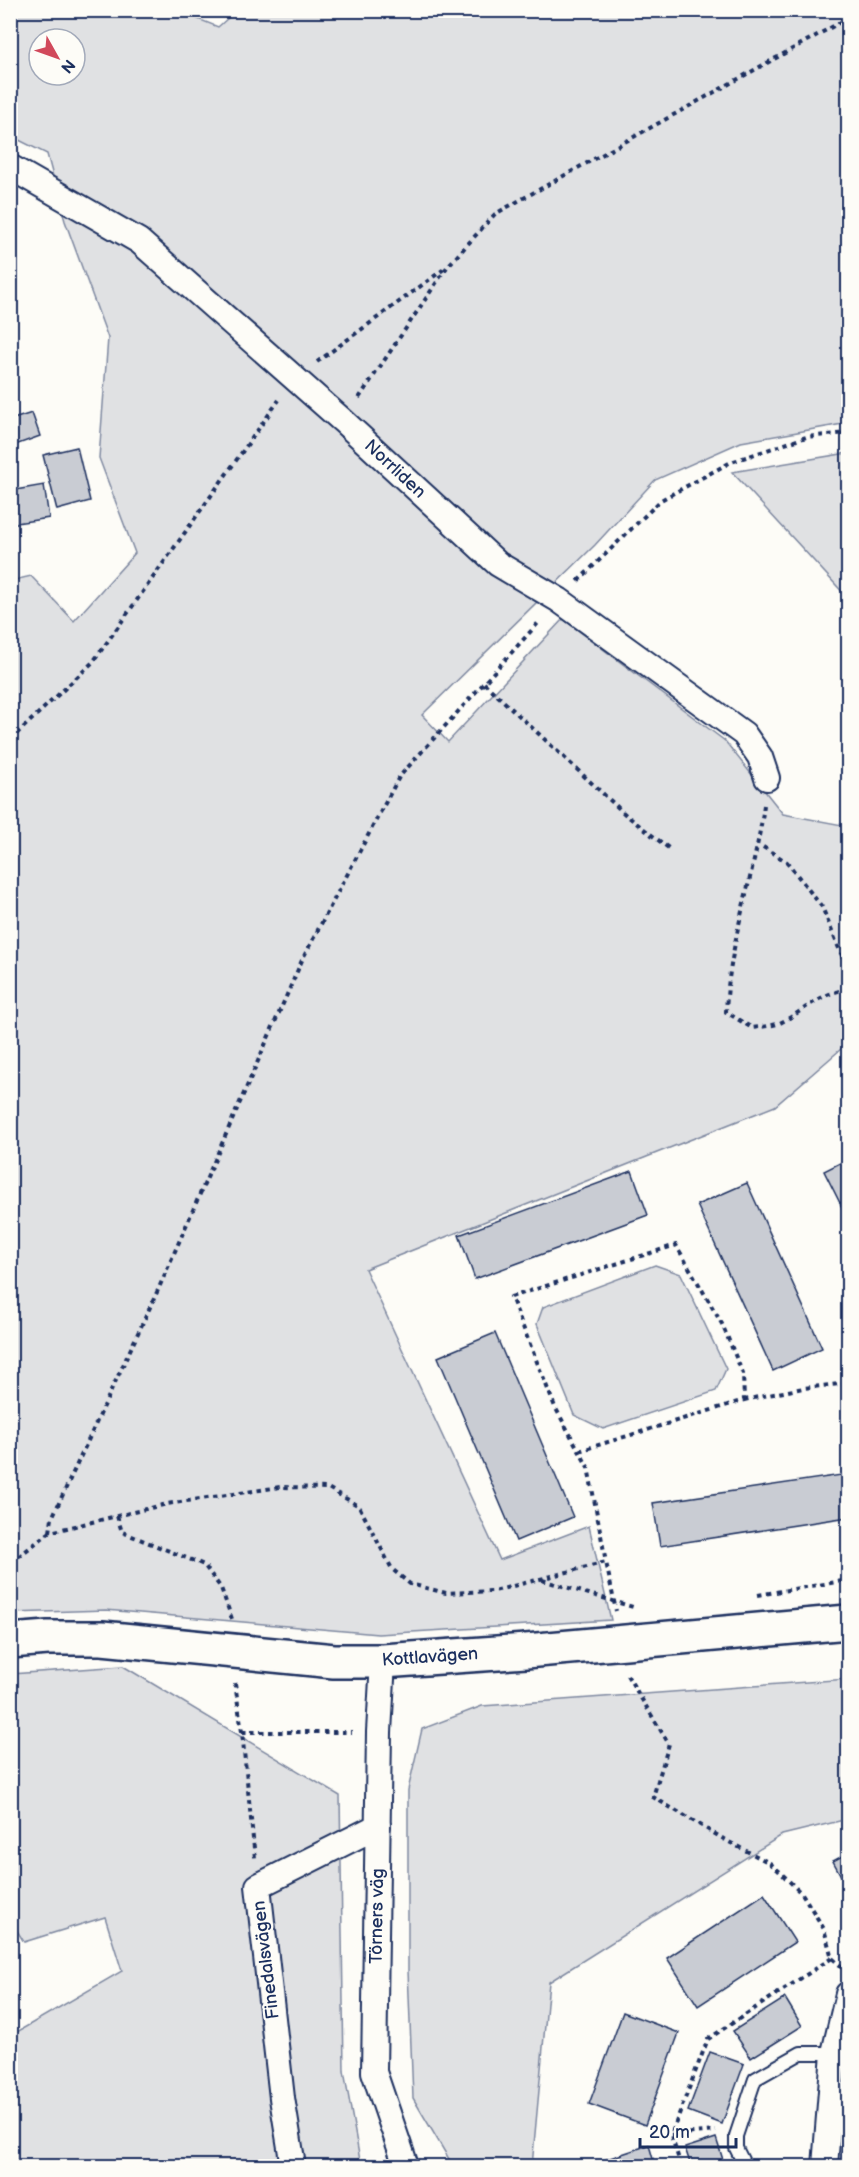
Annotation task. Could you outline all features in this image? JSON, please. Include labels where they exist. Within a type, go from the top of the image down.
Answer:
[{"type":"street","name":"Norrliden","points":[[10,167],[139,241],[343,421],[498,564],[559,600],[744,734],[760,757],[767,778]]},
{"type":"street","name":"Kottlavägen","points":[[10,1641],[102,1638],[322,1660],[383,1661],[526,1651],[849,1622]]},
{"type":"street","name":"Törners väg","points":[[383,1661],[379,1732],[374,2072],[406,2166]]},
{"type":"street","name":"Finedalsvägen","points":[[293,2166],[282,2098],[258,1886],[378,1826]]},
{"type":"street","points":[[825,2166],[834,2053],[849,1994]]},
{"type":"lane","points":[[745,2166],[736,2148],[736,2136],[755,2079],[801,2053],[834,2053]]},
{"type":"path","points":[[343,421],[447,267],[495,214],[849,18]]},
{"type":"path","points":[[10,740],[93,662],[294,379],[447,267]]},
{"type":"path","points":[[50,1533],[52,1518],[158,1290],[303,958],[399,777],[559,600],[661,500],[731,462],[806,437],[849,433]]},
{"type":"path","points":[[484,683],[626,815],[671,850]]},
{"type":"path","points":[[767,778],[753,869],[738,924],[727,984],[726,1012],[752,1028],[779,1023],[834,991],[849,989]]},
{"type":"path","points":[[763,848],[787,862],[822,907],[847,968],[849,980]]},
{"type":"path","points":[[744,1400],[743,1374],[722,1324],[676,1245],[511,1297],[555,1407],[588,1467],[613,1599],[625,1641],[627,1674],[669,1744],[653,1797],[727,1841],[770,1863],[803,1895],[824,1929],[832,1958],[849,1973]]},
{"type":"path","points":[[579,1450],[744,1400],[849,1383]]},
{"type":"path","points":[[10,1560],[18,1557],[50,1533],[167,1504],[280,1487],[328,1488],[359,1506],[392,1569],[410,1584],[446,1593],[494,1591],[606,1562]]},
{"type":"path","points":[[542,1580],[613,1599]]},
{"type":"path","points":[[242,1732],[379,1732]]},
{"type":"path","points":[[681,2166],[672,2135],[708,2039],[832,1958]]},
{"type":"path","points":[[672,2135],[717,2131],[736,2136]]},
{"type":"shaded area","points":[[237,10],[848,11],[848,423],[741,442],[655,480],[595,545],[422,715],[448,742],[563,619],[725,741],[783,814],[848,826],[848,1043],[775,1106],[365,1269],[500,1560],[589,1526],[611,1620],[378,1634],[106,1610],[11,1613],[10,581],[31,576],[74,621],[135,553],[99,458],[108,338],[65,221],[47,154],[11,136],[11,11],[178,11],[218,27]]},
{"type":"shaded area","points":[[848,453],[848,598],[732,472]]},
{"type":"shaded area","points":[[655,1265],[681,1274],[726,1369],[716,1391],[603,1429],[574,1415],[537,1324],[543,1307]]},
{"type":"shaded area","points":[[123,1666],[340,1796],[344,2071],[361,2166],[11,2166],[10,2036],[122,1971],[105,1917],[24,1942],[11,1921],[11,1674]]},
{"type":"shaded area","points":[[848,1679],[848,1819],[782,1835],[549,1982],[532,2166],[453,2166],[413,2098],[408,1970],[408,1790],[422,1729],[482,1706]]},
{"type":"building","points":[[32,413],[40,436],[10,447],[10,420]]},
{"type":"building","points":[[77,447],[90,501],[57,510],[43,455]]},
{"type":"building","points":[[44,485],[49,518],[10,524],[10,491]]},
{"type":"building","points":[[848,1159],[848,1199],[840,1203],[824,1171]]},
{"type":"building","points":[[632,1171],[648,1215],[475,1279],[459,1235]]},
{"type":"building","points":[[747,1183],[822,1348],[773,1371],[697,1205]]},
{"type":"building","points":[[848,1199],[848,1221],[840,1203]]},
{"type":"building","points":[[495,1333],[573,1517],[516,1541],[438,1357]]},
{"type":"building","points":[[848,1474],[848,1517],[660,1546],[653,1503]]},
{"type":"building","points":[[848,1853],[848,1889],[833,1861]]},
{"type":"building","points":[[764,1894],[795,1942],[698,2006],[667,1958]]},
{"type":"building","points":[[785,1998],[802,2026],[751,2058],[733,2031]]},
{"type":"building","points":[[623,2012],[679,2033],[645,2125],[589,2104]]},
{"type":"building","points":[[710,2052],[744,2064],[722,2124],[688,2111]]},
{"type":"building","points":[[716,2138],[725,2166],[691,2166],[685,2148]]},
{"type":"building","points":[[649,2145],[655,2166],[586,2166]]}]
